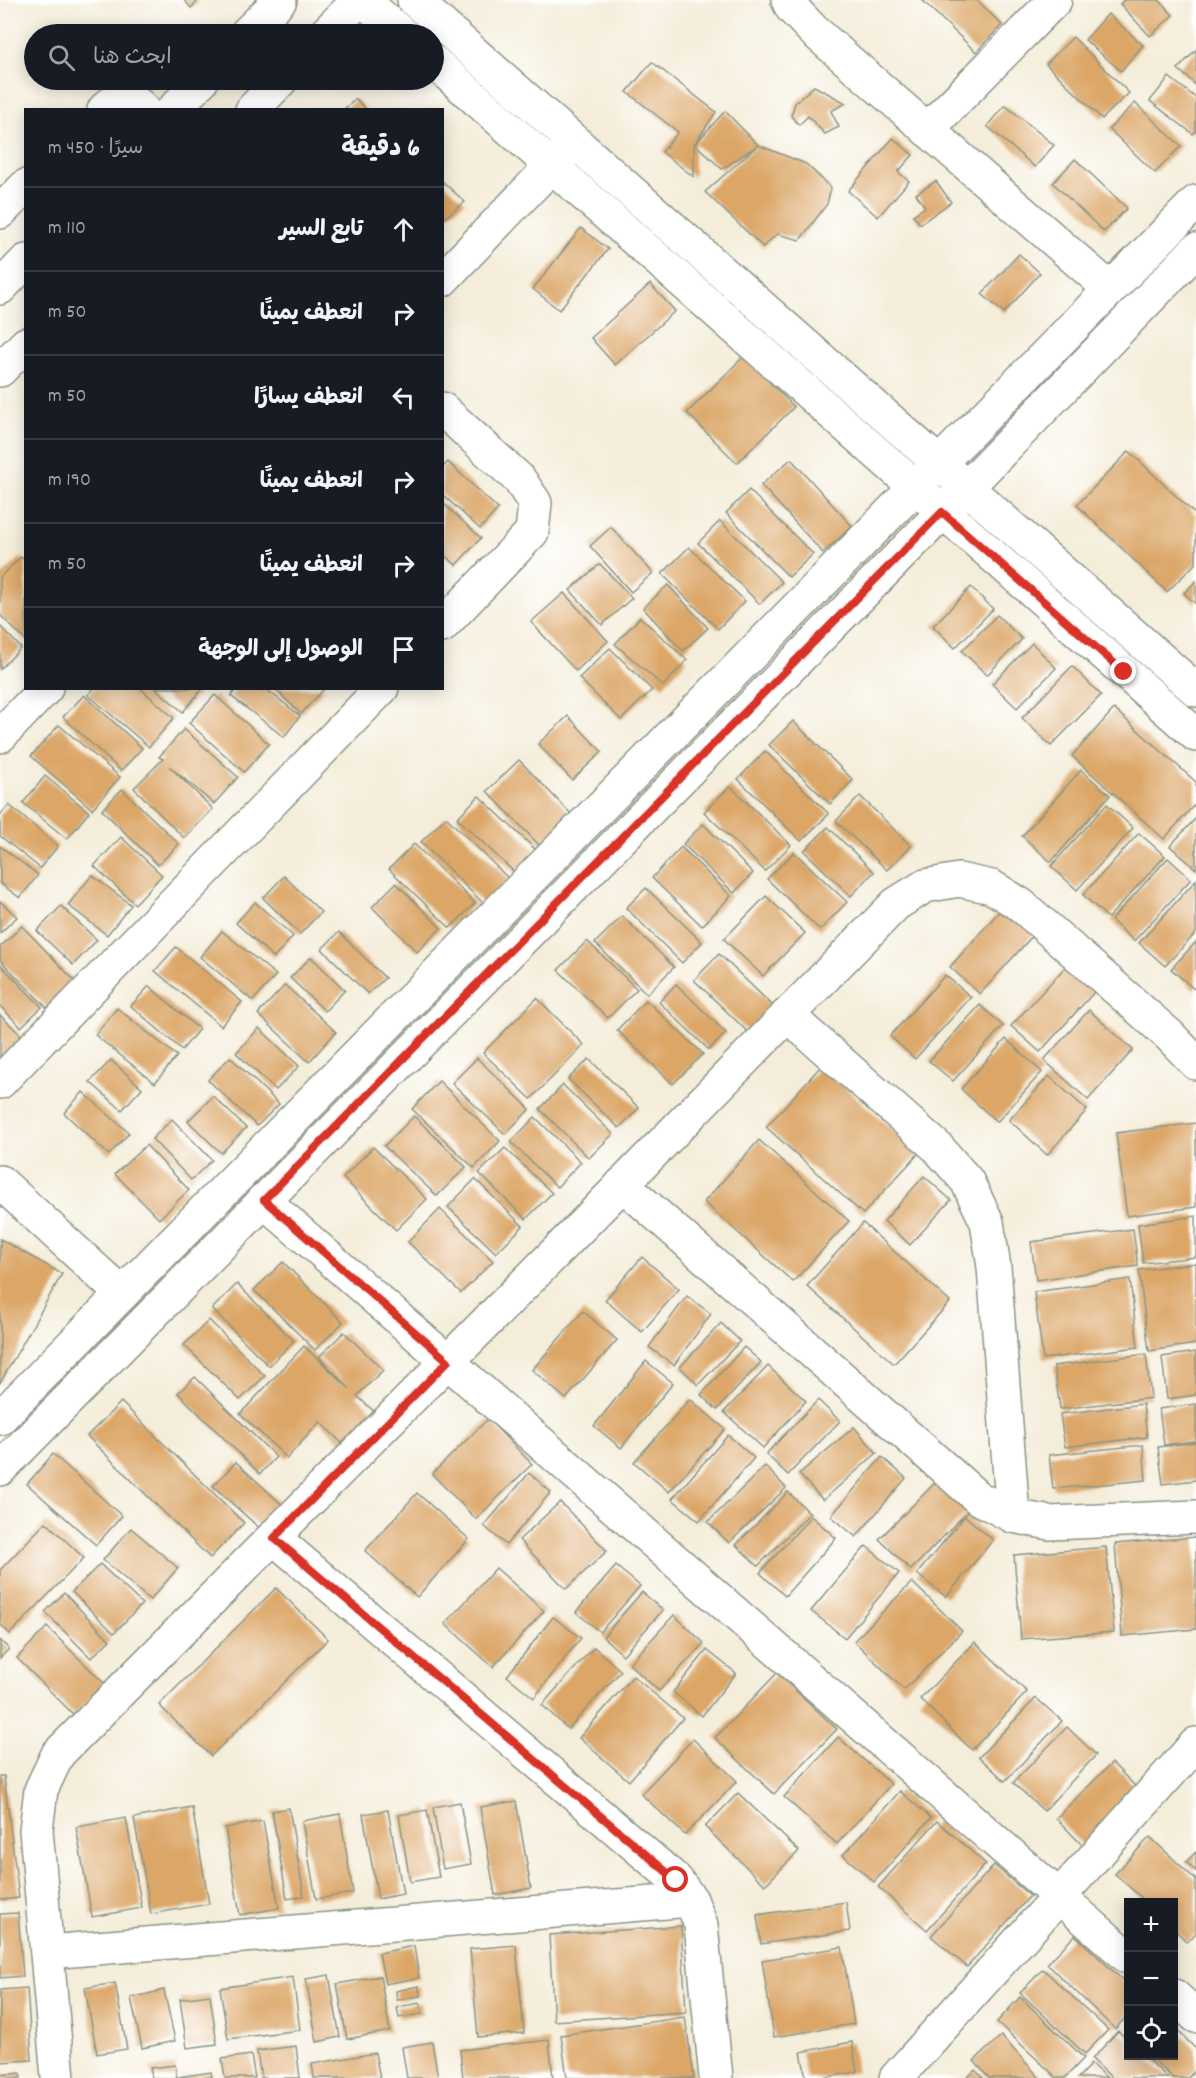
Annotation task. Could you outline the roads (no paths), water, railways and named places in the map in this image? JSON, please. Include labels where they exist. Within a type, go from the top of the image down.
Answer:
[{"type":"street","points":[[256,24],[280,0]]},
{"type":"street","points":[[336,24],[361,0],[390,24]]},
{"type":"street","points":[[414,0],[442,24]]},
{"type":"street","points":[[788,0],[792,9],[813,30],[1110,289]]},
{"type":"street","points":[[927,130],[1055,0]]},
{"type":"street","points":[[444,26],[1196,690]]},
{"type":"street","points":[[480,57],[445,72],[1196,735]]},
{"type":"street","points":[[175,108],[192,90]]},
{"type":"street","points":[[254,108],[271,90]]},
{"type":"street","points":[[106,108],[121,98],[132,99],[142,108]]},
{"type":"street","points":[[444,278],[576,142]]},
{"type":"street","points":[[0,212],[24,188]]},
{"type":"street","points":[[0,1418],[1196,202]]},
{"type":"street","points":[[0,1469],[942,512],[1196,250]]},
{"type":"street","points":[[0,288],[24,263]]},
{"type":"street","points":[[0,370],[24,346]]},
{"type":"street","points":[[444,411],[519,479],[535,503],[532,532],[444,624]]},
{"type":"street","points":[[0,736],[44,690]]},
{"type":"street","points":[[0,1082],[380,690]]},
{"type":"street","points":[[58,2078],[36,1830],[41,1790],[58,1754],[274,1538],[896,904],[925,886],[959,880],[992,886],[1021,905],[1169,1035],[1196,1063]]},
{"type":"street","points":[[788,1015],[937,1147],[967,1181],[987,1222],[993,1267],[1013,1516]]},
{"type":"street","points":[[0,1182],[122,1294]]},
{"type":"street","points":[[622,1184],[978,1498],[1013,1516],[1050,1523],[1196,1517]]},
{"type":"street","points":[[264,1200],[1124,1953]]},
{"type":"street","points":[[274,1538],[676,1880],[691,1900],[701,1925],[716,2078]]},
{"type":"street","points":[[896,2078],[1196,1744]]},
{"type":"street","points":[[47,1952],[691,1900]]},
{"type":"street","points":[[1178,2000],[1196,2016]]}]
